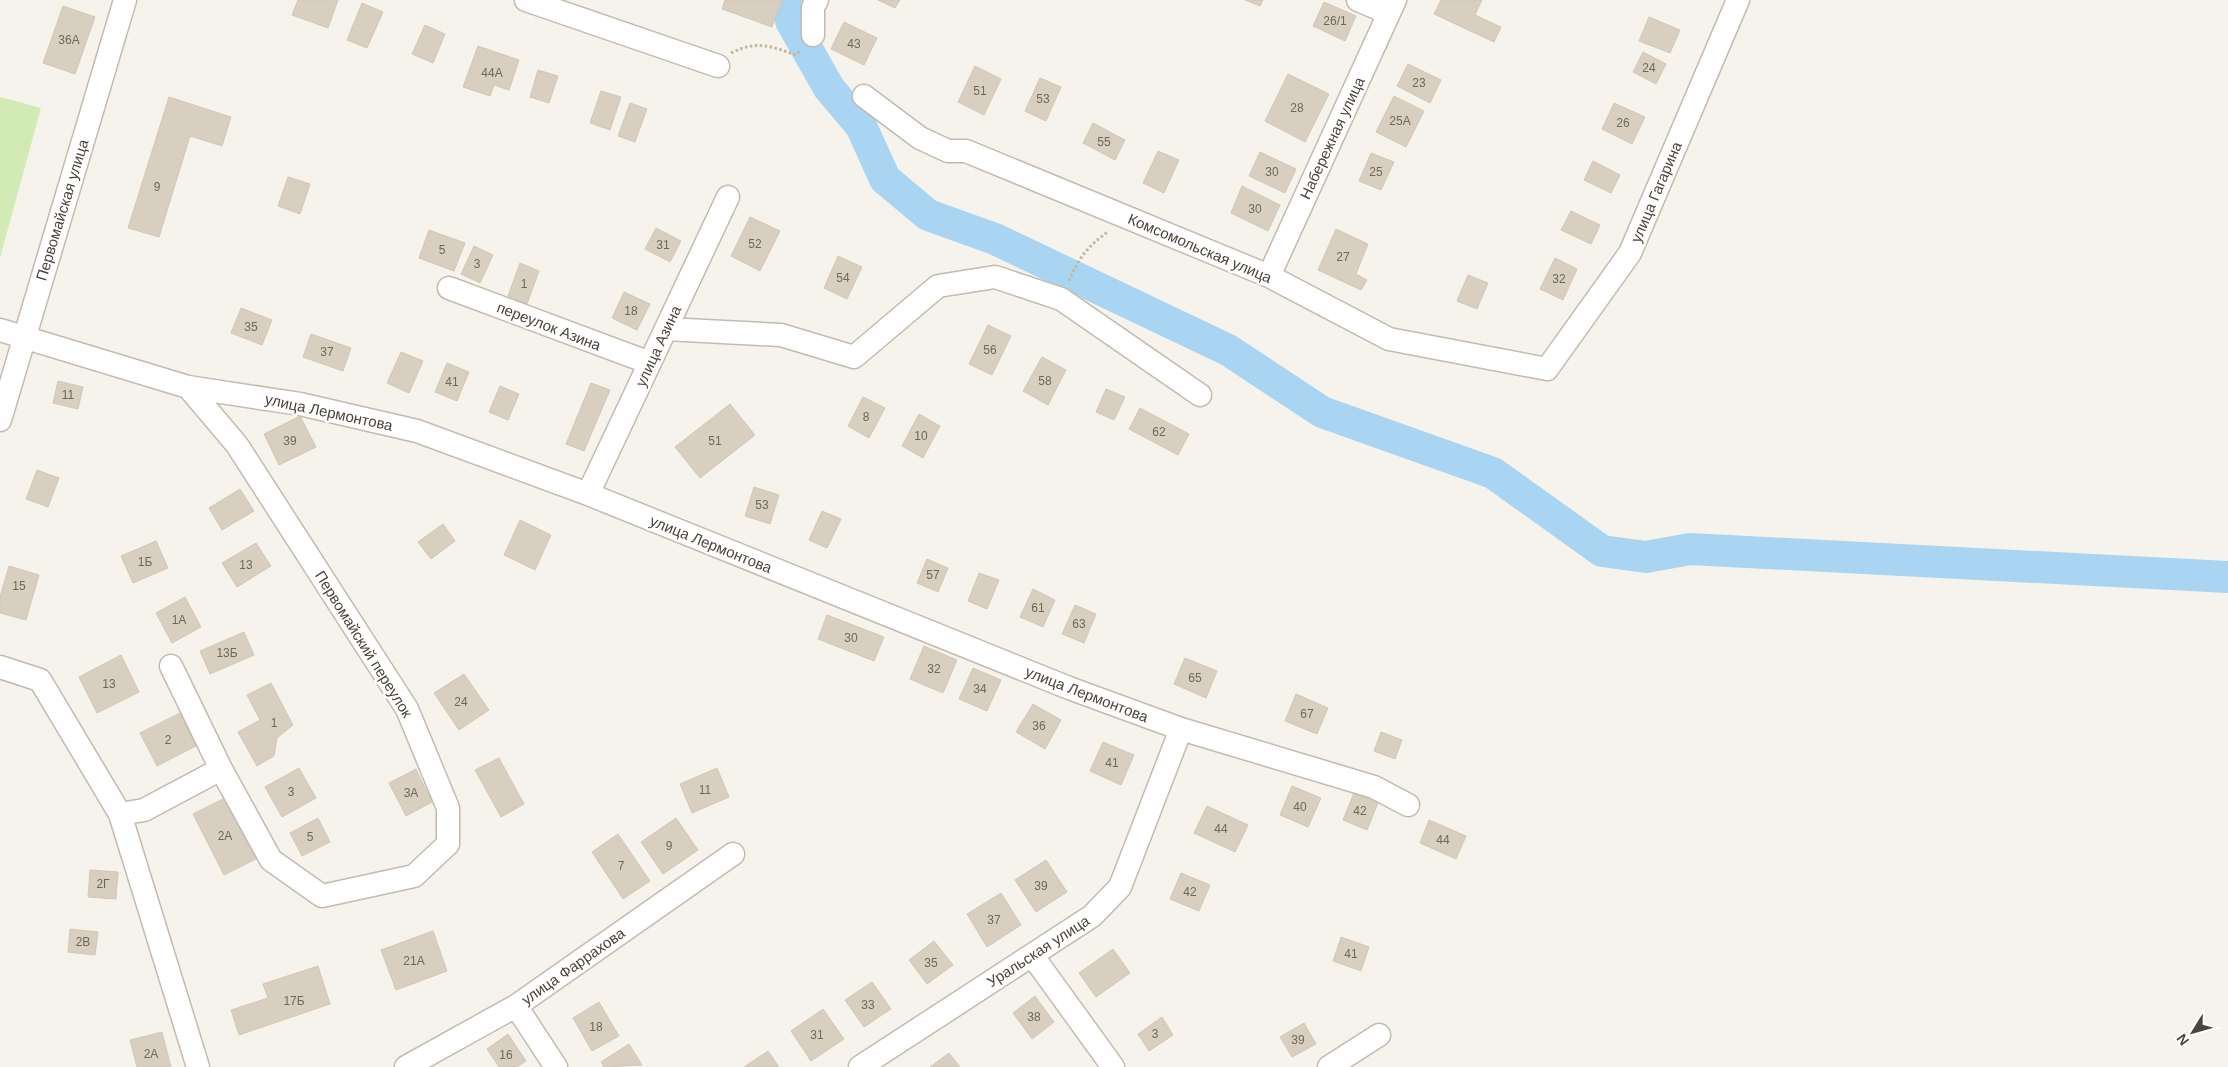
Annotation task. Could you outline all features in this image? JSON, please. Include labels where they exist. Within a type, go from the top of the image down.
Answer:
[{"type":"street","name":"Первомайская улица","points":[[0,420],[125,0]]},
{"type":"street","points":[[526,0],[718,66]]},
{"type":"street","points":[[813,35],[813,6],[817,0]]},
{"type":"street","points":[[1358,0],[1392,7]]},
{"type":"street","name":"улица Гагарина","points":[[1547,368],[1630,252],[1738,0]]},
{"type":"street","name":"Набережная улица","points":[[1269,276],[1392,7]]},
{"type":"street","name":"Комсомольская улица","points":[[864,96],[920,138],[948,151],[966,151],[1269,276],[1389,338],[1547,368]]},
{"type":"street","name":"улица Азина","points":[[588,494],[728,197]]},
{"type":"street","points":[[666,328],[781,335],[854,357],[938,286],[995,277],[1061,298],[1200,394]]},
{"type":"street","name":"переулок Азина","points":[[449,288],[650,363]]},
{"type":"street","name":"улица Лермонтова","points":[[0,330],[188,387],[300,404],[417,431],[588,494],[1069,688],[1181,730],[1374,787],[1408,805]]},
{"type":"street","name":"Первомайский переулок","points":[[171,666],[221,769],[271,860],[322,896],[414,876],[448,844],[448,808],[407,709],[236,445],[188,387]]},
{"type":"street","points":[[0,667],[40,680],[120,814],[198,1067]]},
{"type":"street","name":"Уральская улица","points":[[860,1067],[1092,916],[1120,887],[1181,730]]},
{"type":"street","points":[[120,814],[144,810],[221,769]]},
{"type":"street","name":"улица Фаррахова","points":[[406,1067],[516,1006],[733,854]]},
{"type":"street","points":[[1032,955],[1113,1067]]},
{"type":"street","points":[[516,1006],[556,1067]]},
{"type":"street","points":[[1330,1067],[1379,1035]]},
{"type":"path","points":[[718,66],[730,54],[747,45],[769,45],[796,55]]},
{"type":"path","points":[[1068,283],[1078,259],[1087,247],[1128,218]]},
{"type":"green space","points":[[0,97],[41,108],[0,258]]},
{"type":"building","points":[[298,0],[338,0],[328,28],[292,15]]},
{"type":"building","points":[[725,0],[782,0],[772,27],[722,9]]},
{"type":"building","points":[[878,0],[900,0],[895,8]]},
{"type":"building","points":[[1245,0],[1263,0],[1260,6]]},
{"type":"building","points":[[1441,0],[1482,0],[1475,15],[1501,27],[1494,42],[1434,14]]},
{"type":"building","points":[[1324,2],[1356,16],[1345,41],[1313,26]]},
{"type":"building","points":[[362,3],[383,12],[367,48],[347,40]]},
{"type":"building","points":[[63,6],[95,17],[75,74],[43,63]]},
{"type":"building","points":[[1649,17],[1680,30],[1670,53],[1639,41]]},
{"type":"building","points":[[844,22],[877,38],[864,65],[831,49]]},
{"type":"building","points":[[425,25],[445,34],[433,63],[412,54]]},
{"type":"building","points":[[478,46],[519,60],[509,90],[494,85],[490,96],[463,87]]},
{"type":"building","points":[[1643,52],[1666,64],[1656,84],[1633,72]]},
{"type":"building","points":[[1408,64],[1441,80],[1430,103],[1397,86]]},
{"type":"building","points":[[975,66],[1001,79],[984,115],[958,102]]},
{"type":"building","points":[[538,70],[558,76],[549,103],[530,97]]},
{"type":"building","points":[[1288,74],[1329,94],[1305,142],[1265,121]]},
{"type":"building","points":[[1040,78],[1061,87],[1046,121],[1025,111]]},
{"type":"building","points":[[601,91],[621,97],[610,130],[590,123]]},
{"type":"building","points":[[1394,96],[1424,111],[1406,147],[1376,132]]},
{"type":"building","points":[[169,97],[231,117],[222,146],[190,136],[159,237],[128,228]]},
{"type":"building","points":[[630,103],[647,109],[635,142],[618,136]]},
{"type":"building","points":[[1614,103],[1645,117],[1632,144],[1602,129]]},
{"type":"building","points":[[1093,123],[1125,140],[1115,160],[1083,143]]},
{"type":"building","points":[[1158,151],[1179,160],[1164,193],[1143,183]]},
{"type":"building","points":[[1260,152],[1296,169],[1285,193],[1249,176]]},
{"type":"building","points":[[1371,153],[1394,162],[1381,190],[1359,181]]},
{"type":"building","points":[[1593,161],[1620,175],[1611,193],[1584,180]]},
{"type":"building","points":[[288,177],[310,184],[300,214],[278,206]]},
{"type":"building","points":[[1242,186],[1280,205],[1268,231],[1231,213]]},
{"type":"building","points":[[1571,211],[1600,225],[1591,244],[1561,230]]},
{"type":"building","points":[[750,217],[780,231],[760,271],[731,256]]},
{"type":"building","points":[[656,228],[681,241],[670,262],[645,249]]},
{"type":"building","points":[[1336,229],[1368,244],[1356,274],[1367,280],[1361,290],[1318,270]]},
{"type":"building","points":[[429,230],[465,243],[454,271],[419,258]]},
{"type":"building","points":[[474,246],[493,255],[480,283],[461,274]]},
{"type":"building","points":[[838,256],[862,267],[847,299],[824,288]]},
{"type":"building","points":[[1555,258],[1577,269],[1563,300],[1540,289]]},
{"type":"building","points":[[520,263],[539,271],[527,304],[508,296]]},
{"type":"building","points":[[1468,275],[1488,283],[1477,309],[1457,301]]},
{"type":"building","points":[[624,292],[650,304],[637,330],[612,318]]},
{"type":"building","points":[[241,308],[272,320],[262,345],[231,333]]},
{"type":"building","points":[[988,325],[1011,336],[992,375],[969,364]]},
{"type":"building","points":[[311,334],[351,348],[343,371],[303,357]]},
{"type":"building","points":[[401,352],[423,361],[409,393],[387,383]]},
{"type":"building","points":[[1042,357],[1066,370],[1048,405],[1023,391]]},
{"type":"building","points":[[447,363],[469,372],[457,401],[435,392]]},
{"type":"building","points":[[58,381],[83,387],[78,409],[53,403]]},
{"type":"building","points":[[591,383],[610,390],[584,451],[566,444]]},
{"type":"building","points":[[500,386],[519,394],[508,420],[489,412]]},
{"type":"building","points":[[1106,389],[1125,397],[1114,420],[1096,412]]},
{"type":"building","points":[[863,397],[885,408],[869,438],[848,426]]},
{"type":"building","points":[[730,404],[755,435],[700,478],[675,447]]},
{"type":"building","points":[[1140,408],[1189,434],[1178,455],[1129,429]]},
{"type":"building","points":[[919,414],[940,426],[923,458],[902,446]]},
{"type":"building","points":[[300,416],[316,447],[279,465],[264,434]]},
{"type":"building","points":[[37,470],[59,478],[48,507],[26,499]]},
{"type":"building","points":[[754,487],[779,495],[770,524],[745,516]]},
{"type":"building","points":[[240,489],[254,511],[222,530],[209,508]]},
{"type":"building","points":[[822,511],[841,519],[827,548],[809,540]]},
{"type":"building","points":[[520,520],[551,535],[535,570],[504,555]]},
{"type":"building","points":[[443,524],[455,541],[431,559],[418,542]]},
{"type":"building","points":[[156,541],[168,568],[133,583],[121,556]]},
{"type":"building","points":[[256,543],[271,566],[237,587],[222,563]]},
{"type":"building","points":[[927,559],[948,568],[938,592],[917,583]]},
{"type":"building","points":[[9,566],[39,575],[26,620],[0,613],[0,597]]},
{"type":"building","points":[[979,573],[999,580],[987,609],[968,601]]},
{"type":"building","points":[[1033,589],[1055,600],[1043,627],[1020,617]]},
{"type":"building","points":[[185,597],[201,627],[172,643],[156,613]]},
{"type":"building","points":[[1075,605],[1096,614],[1084,643],[1062,634]]},
{"type":"building","points":[[827,615],[884,637],[874,661],[818,639]]},
{"type":"building","points":[[244,632],[254,655],[210,674],[200,651]]},
{"type":"building","points":[[924,646],[957,660],[943,693],[910,679]]},
{"type":"building","points":[[121,655],[139,692],[97,713],[79,677]]},
{"type":"building","points":[[1185,658],[1217,671],[1206,698],[1174,684]]},
{"type":"building","points":[[973,668],[1001,680],[987,711],[959,699]]},
{"type":"building","points":[[464,674],[489,710],[459,730],[434,693]]},
{"type":"building","points":[[271,683],[293,725],[277,738],[274,756],[257,766],[238,732],[260,720],[247,695]]},
{"type":"building","points":[[1296,694],[1328,708],[1317,734],[1285,721]]},
{"type":"building","points":[[1033,704],[1061,720],[1045,749],[1016,732]]},
{"type":"building","points":[[180,713],[196,746],[157,766],[140,733]]},
{"type":"building","points":[[1381,732],[1402,740],[1395,759],[1374,751]]},
{"type":"building","points":[[1103,742],[1134,755],[1121,785],[1090,771]]},
{"type":"building","points":[[499,758],[524,804],[501,817],[475,770]]},
{"type":"building","points":[[299,768],[316,798],[282,817],[265,787]]},
{"type":"building","points":[[717,768],[729,797],[692,813],[680,784]]},
{"type":"building","points":[[416,769],[432,802],[406,816],[389,783]]},
{"type":"building","points":[[1292,786],[1321,798],[1308,827],[1280,815]]},
{"type":"building","points":[[1354,793],[1378,803],[1367,830],[1343,820]]},
{"type":"building","points":[[227,797],[258,858],[224,875],[193,814]]},
{"type":"building","points":[[1207,806],[1248,825],[1235,852],[1194,833]]},
{"type":"building","points":[[318,818],[330,842],[302,856],[290,833]]},
{"type":"building","points":[[676,818],[698,850],[663,874],[641,842]]},
{"type":"building","points":[[1429,820],[1466,836],[1456,859],[1420,843]]},
{"type":"building","points":[[618,834],[650,881],[623,899],[592,852]]},
{"type":"building","points":[[1046,860],[1067,892],[1036,912],[1015,880]]},
{"type":"building","points":[[90,870],[118,872],[116,899],[88,897]]},
{"type":"building","points":[[1181,873],[1210,885],[1199,911],[1170,899]]},
{"type":"building","points":[[1001,893],[1021,925],[987,947],[967,914]]},
{"type":"building","points":[[70,929],[98,932],[95,955],[68,952]]},
{"type":"building","points":[[433,931],[447,971],[396,990],[381,950]]},
{"type":"building","points":[[1341,937],[1369,947],[1361,971],[1333,961]]},
{"type":"building","points":[[934,941],[953,965],[927,984],[909,960]]},
{"type":"building","points":[[1113,949],[1130,973],[1096,997],[1079,973]]},
{"type":"building","points":[[318,966],[330,1004],[239,1035],[231,1010],[268,998],[263,984]]},
{"type":"building","points":[[872,982],[891,1009],[864,1027],[845,1000]]},
{"type":"building","points":[[1035,996],[1054,1022],[1032,1039],[1013,1013]]},
{"type":"building","points":[[599,1002],[619,1036],[592,1051],[573,1018]]},
{"type":"building","points":[[823,1009],[844,1039],[811,1061],[791,1031]]},
{"type":"building","points":[[1162,1017],[1173,1035],[1149,1051],[1138,1034]]},
{"type":"building","points":[[1304,1023],[1316,1044],[1292,1057],[1280,1037]]},
{"type":"building","points":[[162,1032],[171,1067],[137,1067],[130,1040]]},
{"type":"building","points":[[508,1034],[526,1061],[517,1067],[499,1067],[487,1049]]},
{"type":"building","points":[[629,1044],[642,1065],[604,1067],[601,1062]]},
{"type":"building","points":[[768,1051],[779,1067],[744,1067]]},
{"type":"building","points":[[949,1053],[960,1067],[930,1067]]},
{"type":"waterway","points":[[788,0],[791,21],[829,88],[861,126],[885,179],[928,215],[995,239],[1228,350],[1322,412],[1493,473],[1602,551],[1646,557],[1690,549],[2228,577]]}]
